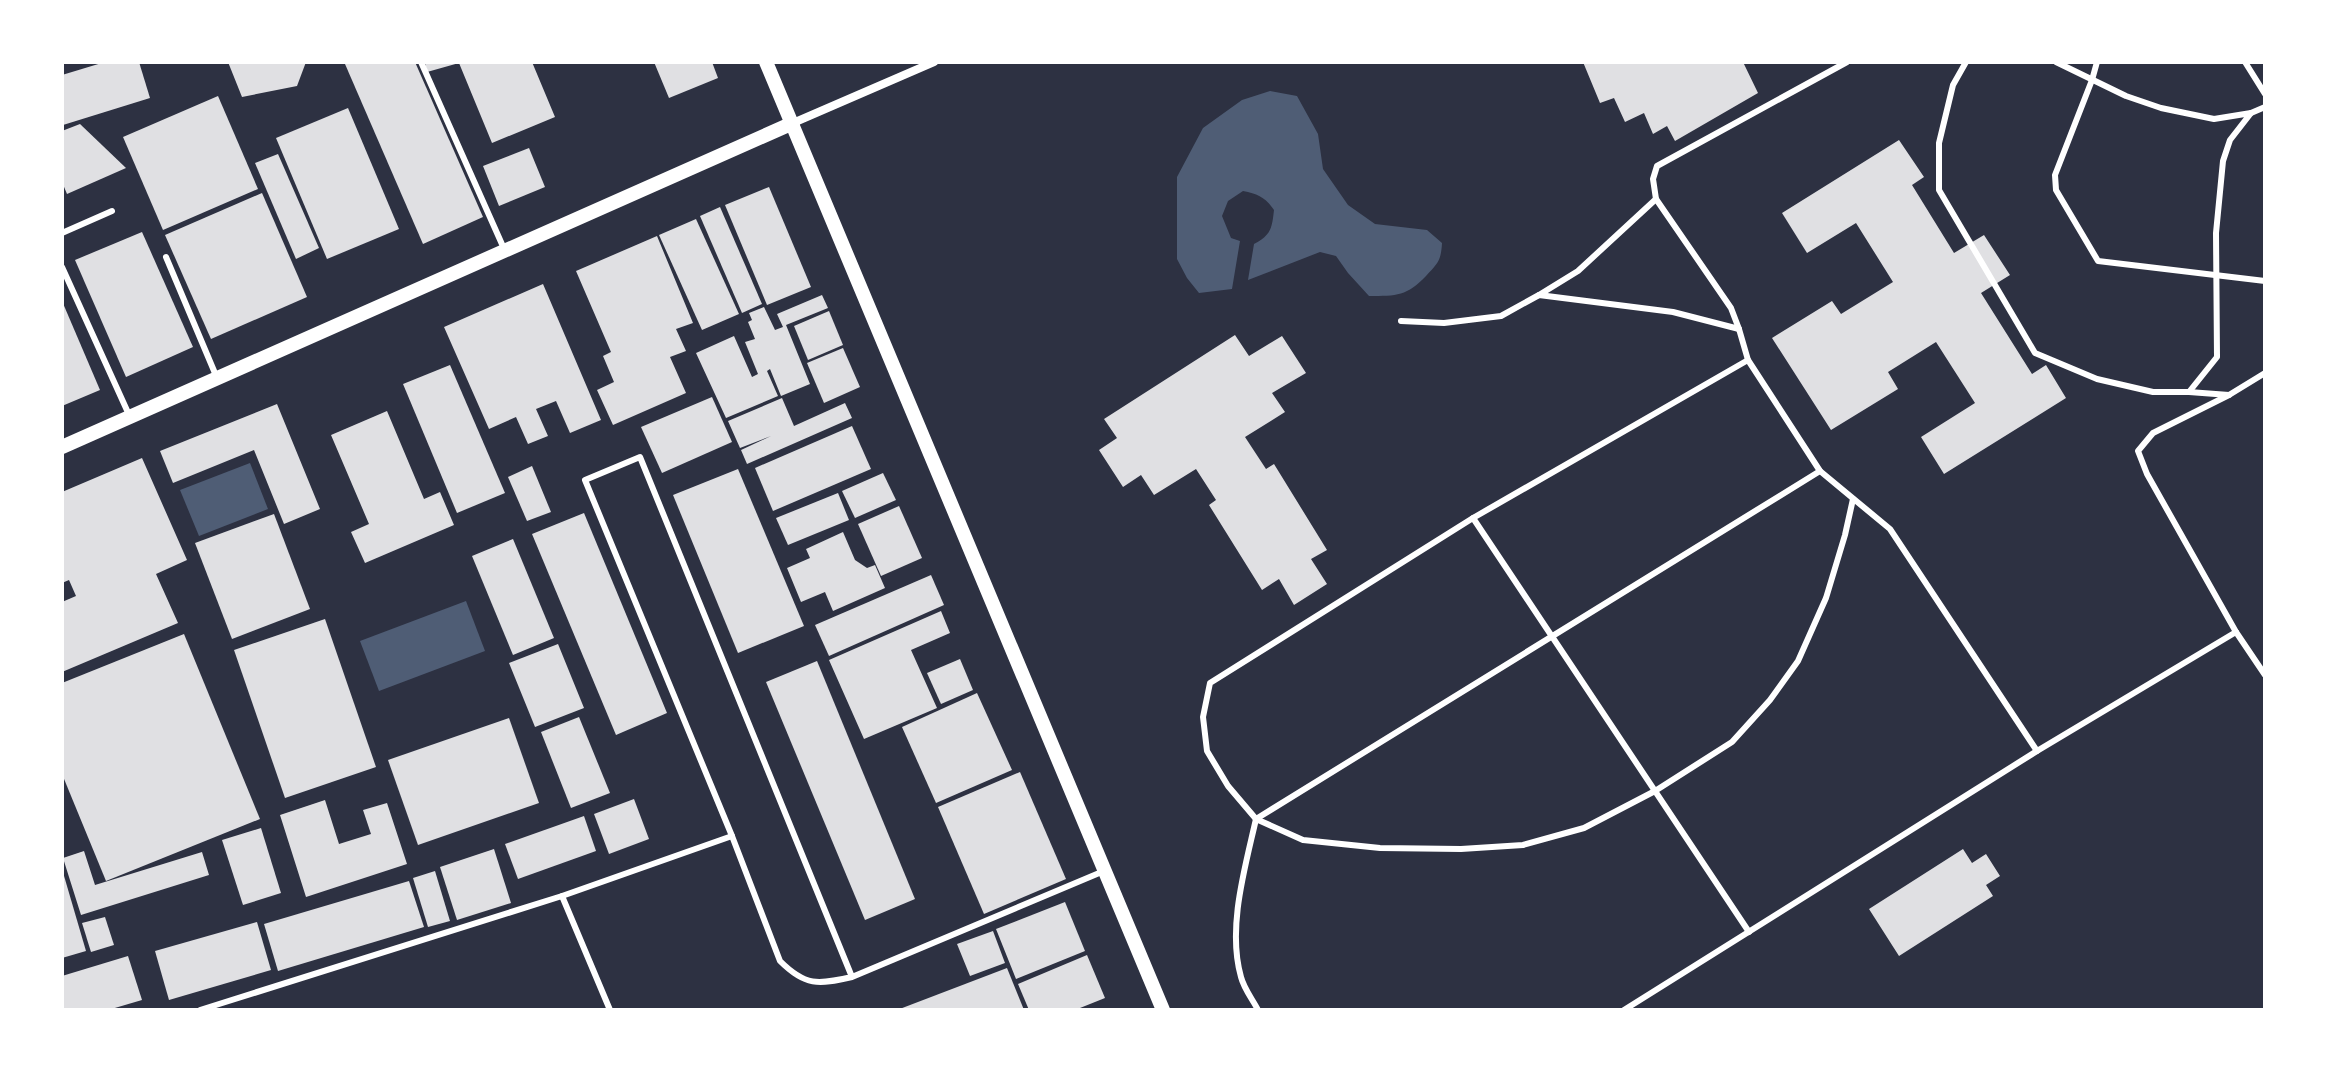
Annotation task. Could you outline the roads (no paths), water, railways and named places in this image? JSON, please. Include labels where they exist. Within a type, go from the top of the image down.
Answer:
[{"type":"street","points":[[766,62],[1163,1010]]},
{"type":"street","points":[[62,447],[934,62]]},
{"type":"lane","points":[[421,62],[505,251]]},
{"type":"lane","points":[[1847,62],[1657,166],[1653,179],[1656,199],[1731,308],[1748,360],[1820,471],[1890,529],[2037,751]]},
{"type":"lane","points":[[1966,62],[1953,85],[1939,143],[1939,190],[2035,353],[2097,379],[2153,392],[2229,395]]},
{"type":"lane","points":[[2056,62],[2126,96],[2193,115],[2214,119],[2251,113],[2265,107]]},
{"type":"lane","points":[[2097,62],[2055,175],[2056,190],[2098,261],[2265,281]]},
{"type":"lane","points":[[2245,62],[2265,94]]},
{"type":"lane","points":[[2189,392],[2217,357],[2216,233],[2223,161],[2230,140],[2251,113]]},
{"type":"lane","points":[[1401,321],[1444,323],[1501,316],[1578,271],[1656,199]]},
{"type":"lane","points":[[62,233],[112,211]]},
{"type":"lane","points":[[166,257],[217,378]]},
{"type":"lane","points":[[62,267],[130,417]]},
{"type":"lane","points":[[1539,295],[1673,312],[1739,329]]},
{"type":"lane","points":[[1748,360],[1473,518],[1210,683],[1203,717],[1207,751],[1228,786],[1256,819],[1303,840],[1380,848],[1461,849],[1523,845],[1584,828],[1655,791],[1732,742],[1770,700],[1798,661],[1826,598],[1853,499]]},
{"type":"lane","points":[[2265,373],[2153,433],[2138,451],[2147,474],[2236,632],[2265,675]]},
{"type":"lane","points":[[852,977],[640,457],[585,480],[732,836],[780,961],[793,974],[810,983],[852,977],[1105,870]]},
{"type":"lane","points":[[1258,1010],[1241,979],[1235,936],[1256,819],[1820,471]]},
{"type":"lane","points":[[1473,518],[1749,932]]},
{"type":"lane","points":[[1624,1010],[2037,751],[2236,632]]},
{"type":"lane","points":[[200,1010],[562,896],[732,836]]},
{"type":"lane","points":[[562,896],[610,1010]]},
{"type":"water","points":[[1270,91],[1297,96],[1318,134],[1323,169],[1348,205],[1375,224],[1427,230],[1442,243],[1436,265],[1413,288],[1394,295],[1369,296],[1336,256],[1320,252],[1248,280],[1254,244],[1270,230],[1274,210],[1261,197],[1243,191],[1228,201],[1222,216],[1231,238],[1240,241],[1232,289],[1199,293],[1187,278],[1177,259],[1177,177],[1203,128],[1242,100]]},
{"type":"water","points":[[250,463],[268,509],[199,536],[180,490]]},
{"type":"water","points":[[466,601],[485,651],[379,691],[360,641]]}]
